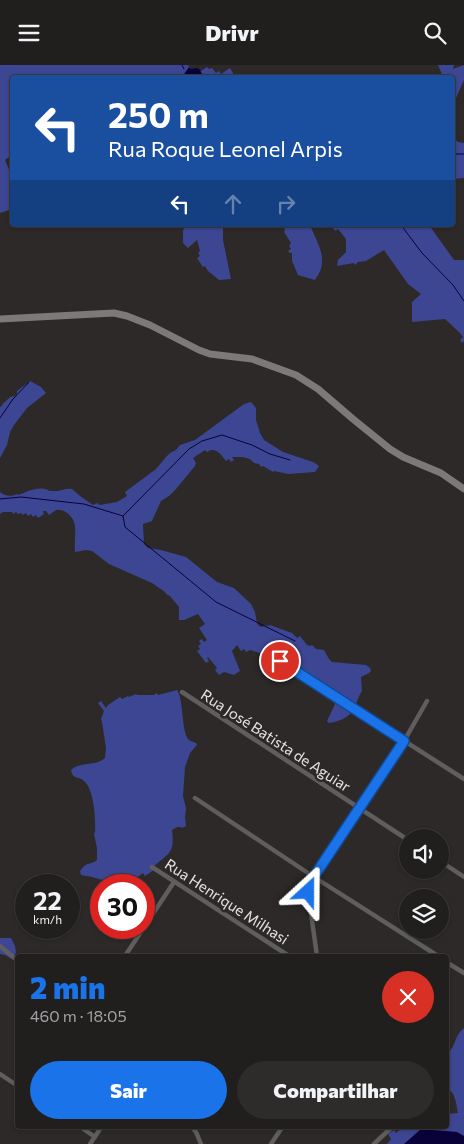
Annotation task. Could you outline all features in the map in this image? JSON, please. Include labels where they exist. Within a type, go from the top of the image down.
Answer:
[{"type":"street","points":[[0,319],[114,313],[150,325],[210,354],[252,359],[271,365],[296,375],[318,389],[390,449],[403,457],[441,473],[464,489]]},
{"type":"street","points":[[280,661],[464,779]]},
{"type":"street","name":"Rua José Batista de Aguiar","points":[[182,692],[399,834]]},
{"type":"street","points":[[317,954],[308,892],[309,884],[404,741],[427,701]]},
{"type":"street","points":[[195,798],[435,954]]},
{"type":"street","name":"Rua Henrique Milhasi","points":[[152,867],[286,954]]},
{"type":"street","points":[[449,867],[464,877]]},
{"type":"street","points":[[126,954],[174,882]]},
{"type":"street","points":[[0,946],[15,958]]},
{"type":"street","points":[[449,964],[464,973]]},
{"type":"street","points":[[0,1074],[15,1084]]},
{"type":"street","points":[[83,1129],[95,1137]]},
{"type":"street","points":[[90,1144],[100,1129]]},
{"type":"street","points":[[194,1129],[201,1144]]},
{"type":"street","points":[[272,1144],[281,1129]]},
{"type":"street","points":[[374,1144],[390,1129]]},
{"type":"shaded area","points":[[0,65],[188,65],[193,72],[198,73],[207,67],[209,69],[212,68],[216,73],[219,71],[221,74],[230,68],[234,75],[10,75],[10,157],[5,160],[10,172],[10,210],[0,213]]},
{"type":"shaded area","points":[[438,65],[454,65],[453,69],[464,65],[464,80],[455,100],[455,75],[442,75]]},
{"type":"shaded area","points":[[189,67],[191,69],[197,68],[202,74],[207,75],[183,75]]},
{"type":"shaded area","points":[[455,139],[458,142],[464,143],[464,178],[455,179]]},
{"type":"shaded area","points":[[184,227],[223,227],[223,240],[231,279],[219,280],[205,266],[203,267],[197,258],[200,256],[198,253],[200,251],[197,240],[188,248],[183,243]]},
{"type":"shaded area","points":[[283,227],[311,227],[322,259],[322,266],[315,280],[298,275],[292,261],[292,253],[288,251],[291,249],[289,246],[291,243],[284,232]]},
{"type":"shaded area","points":[[430,227],[454,260],[464,260],[464,341],[462,343],[460,340],[463,337],[445,319],[412,322],[412,302],[421,294],[408,284],[384,250],[366,261],[358,262],[355,265],[354,263],[337,266],[338,260],[346,252],[346,239],[338,229],[335,231],[333,228]]},
{"type":"shaded area","points":[[30,381],[41,387],[46,393],[27,408],[14,425],[0,458],[0,407],[10,397],[15,396],[17,391]]},
{"type":"shaded area","points":[[251,402],[256,408],[256,420],[264,440],[283,452],[313,462],[319,466],[315,472],[288,474],[273,472],[263,466],[261,467],[250,459],[232,457],[234,460],[231,462],[229,459],[226,461],[215,450],[207,452],[205,450],[193,458],[196,463],[195,466],[176,489],[161,501],[152,521],[143,524],[144,544],[148,548],[186,557],[217,582],[234,588],[251,604],[259,626],[270,625],[292,633],[297,638],[300,636],[307,645],[324,650],[332,662],[366,665],[370,668],[371,671],[369,673],[361,677],[362,691],[353,710],[346,717],[336,722],[329,723],[327,721],[335,704],[332,696],[280,659],[271,660],[267,655],[263,657],[260,653],[250,650],[246,652],[244,649],[241,651],[237,645],[232,651],[240,671],[234,675],[224,672],[219,675],[215,670],[217,668],[208,657],[209,661],[206,663],[197,651],[200,649],[198,646],[201,644],[199,641],[202,639],[204,642],[207,640],[199,628],[205,624],[198,614],[184,620],[179,620],[179,607],[170,596],[152,583],[109,564],[92,551],[75,552],[75,524],[66,512],[56,510],[49,515],[46,511],[43,511],[44,514],[38,518],[36,515],[33,517],[31,514],[28,516],[26,513],[23,515],[16,512],[13,514],[12,512],[3,512],[0,514],[0,492],[10,496],[38,489],[55,491],[72,489],[93,505],[117,502],[127,496],[125,492],[156,469],[180,445],[195,440],[244,404]]},
{"type":"shaded area","points":[[177,690],[181,700],[186,736],[197,745],[190,753],[185,767],[183,796],[186,808],[186,826],[182,828],[177,827],[172,830],[172,848],[154,866],[154,870],[148,874],[90,874],[90,877],[81,875],[80,871],[87,864],[97,860],[94,834],[95,813],[88,786],[83,780],[73,776],[71,770],[105,758],[106,748],[101,719],[104,711],[98,703],[101,701],[106,708],[120,697],[122,699],[136,694],[154,695],[157,693],[158,695]]},
{"type":"shaded area","points":[[0,938],[11,938],[16,953],[12,959],[0,954]]},
{"type":"shaded area","points":[[464,1028],[464,1144],[387,1144],[391,1139],[388,1134],[394,1130],[396,1133],[401,1129],[449,1129],[449,1114],[458,1113],[454,1095],[449,1090],[449,1052]]},
{"type":"shaded area","points":[[421,1129],[457,1132],[464,1136],[464,1144],[404,1144]]},
{"type":"waterway","points":[[182,65],[184,69]]},
{"type":"waterway","points":[[455,154],[464,154]]},
{"type":"waterway","points":[[402,227],[422,253],[453,285],[464,301]]},
{"type":"waterway","points":[[0,418],[13,399],[29,382]]},
{"type":"waterway","points":[[123,516],[189,449],[202,441],[222,435],[290,460]]},
{"type":"waterway","points":[[0,499],[21,497],[84,504],[123,516],[125,527],[216,602],[295,641]]},
{"type":"route","points":[[280,661],[404,741],[309,884],[308,892]]}]
